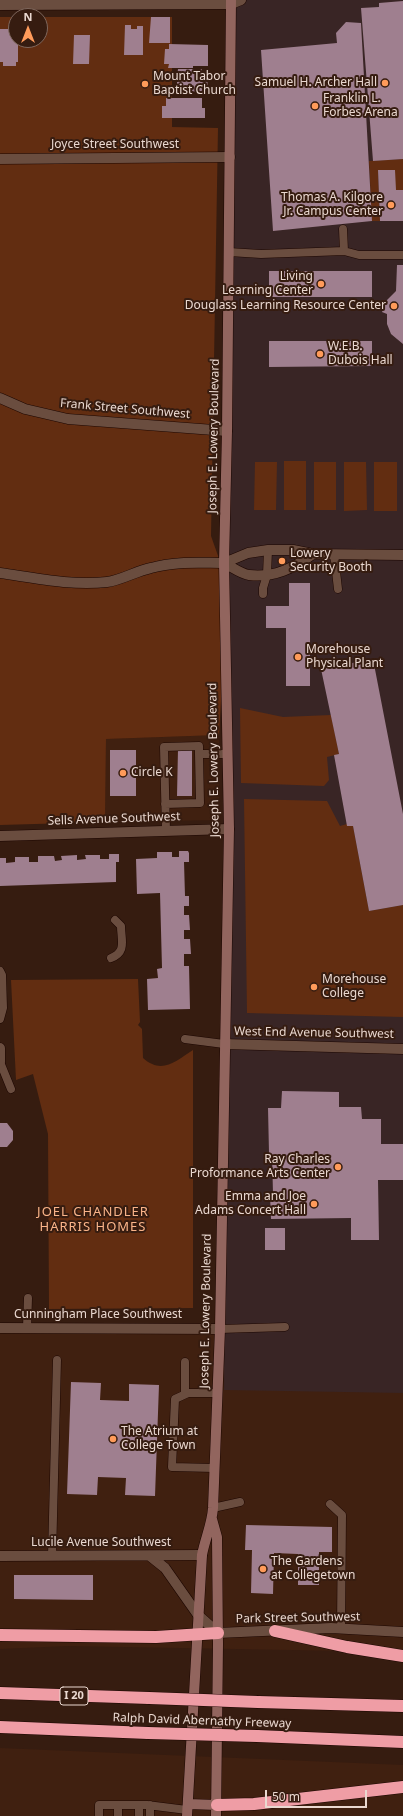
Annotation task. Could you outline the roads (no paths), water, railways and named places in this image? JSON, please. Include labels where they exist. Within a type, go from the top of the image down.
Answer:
[{"type":"highway","points":[[275,1631],[347,1647],[403,1656]]},
{"type":"highway","points":[[0,1635],[156,1637],[218,1633]]},
{"type":"highway","name":"Ralph David Abernathy Freeway","points":[[0,1693],[403,1706]]},
{"type":"highway","name":"Ralph David Abernathy Freeway","points":[[0,1727],[403,1742]]},
{"type":"highway","points":[[216,1811],[254,1804],[403,1787]]},
{"type":"main road","name":"Joseph E. Lowery Boulevard","points":[[187,1810],[202,1555],[205,1537],[212,1519],[213,1508],[220,1328],[229,829],[224,563],[227,431],[231,2]]},
{"type":"main road","name":"Joseph E. Lowery Boulevard","points":[[212,1519],[217,1537],[218,1633],[216,1811]]},
{"type":"main road","points":[[187,1810],[216,1811]]},
{"type":"street","points":[[0,5],[79,2],[231,2],[241,0]]},
{"type":"street","name":"Joyce Street Southwest","points":[[0,159],[230,157]]},
{"type":"street","name":"Frank Street Southwest","points":[[0,398],[25,409],[68,419],[227,431]]},
{"type":"street","points":[[0,573],[80,584],[108,582],[149,568],[172,563],[224,563],[248,553],[268,550],[293,550],[313,554],[403,555]]},
{"type":"street","points":[[224,563],[248,575],[267,575],[293,568],[313,554]]},
{"type":"street","name":"Sells Avenue Southwest","points":[[0,836],[229,829]]},
{"type":"street","name":"West End Avenue Southwest","points":[[224,1044],[403,1049]]},
{"type":"street","points":[[0,1048],[0,1062]]},
{"type":"street","name":"Cunningham Place Southwest","points":[[0,1328],[220,1328]]},
{"type":"street","name":"Lucile Avenue Southwest","points":[[0,1556],[202,1555]]},
{"type":"street","points":[[150,1556],[165,1568],[198,1615],[218,1633]]},
{"type":"street","name":"Park Street Southwest","points":[[218,1633],[341,1629],[403,1632]]},
{"type":"lane","points":[[343,229],[344,251]]},
{"type":"lane","points":[[229,252],[261,254],[344,251],[359,255],[403,255]]},
{"type":"lane","points":[[263,594],[263,588],[267,575],[268,550]]},
{"type":"lane","points":[[334,554],[338,589]]},
{"type":"lane","points":[[165,804],[200,803],[199,746],[164,747],[165,804],[166,831]]},
{"type":"lane","points":[[199,754],[227,754]]},
{"type":"lane","points":[[111,958],[118,955],[122,951],[121,926],[116,920]]},
{"type":"lane","points":[[0,971],[2,975],[3,1008],[0,1019]]},
{"type":"lane","points":[[186,1039],[224,1044]]},
{"type":"lane","points":[[0,1062],[11,1089]]},
{"type":"lane","points":[[28,1298],[28,1328]]},
{"type":"lane","points":[[220,1328],[285,1327]]},
{"type":"lane","points":[[52,1556],[57,1360]]},
{"type":"lane","points":[[185,1394],[186,1362]]},
{"type":"lane","points":[[214,1468],[172,1467],[175,1399],[185,1394],[217,1392]]},
{"type":"lane","points":[[213,1508],[240,1502]]},
{"type":"lane","points":[[330,1504],[342,1515],[341,1629]]},
{"type":"lane","points":[[99,1816],[99,1805],[150,1805],[187,1810]]},
{"type":"lane","points":[[118,1805],[118,1816]]},
{"type":"lane","points":[[139,1805],[139,1816]]},
{"type":"lane","points":[[150,1805],[150,1816]]},
{"type":"place","name":"Samuel H. Archer Hall","points":[[385,83]]},
{"type":"place","name":"Mount Tabor Baptist Church","points":[[145,84]]},
{"type":"place","name":"Franklin L. Forbes Arena","points":[[315,106]]},
{"type":"place","name":"Thomas A. Kilgore Jr. Campus Center","points":[[391,205]]},
{"type":"place","name":"Living Learning Center","points":[[321,284]]},
{"type":"place","name":"Douglass Learning Resource Center","points":[[394,306]]},
{"type":"place","name":"W.E.B. Dubois Hall","points":[[320,354]]},
{"type":"place","name":"Lowery Security Booth","points":[[282,561]]},
{"type":"place","name":"Morehouse Physical Plant","points":[[298,657]]},
{"type":"place","name":"Circle K","points":[[123,773]]},
{"type":"place","name":"Morehouse College","points":[[314,987]]},
{"type":"place","name":"Ray Charles Proformance Arts Center","points":[[338,1167]]},
{"type":"place","name":"Emma and Joe Adams Concert Hall","points":[[314,1204]]},
{"type":"place","name":"The Atrium at College Town","points":[[113,1439]]},
{"type":"place","name":"The Gardens at Collegetown","points":[[263,1569]]},
{"type":"district","name":"JOEL CHANDLER HARRIS HOMES","points":[[93,1220]]}]
